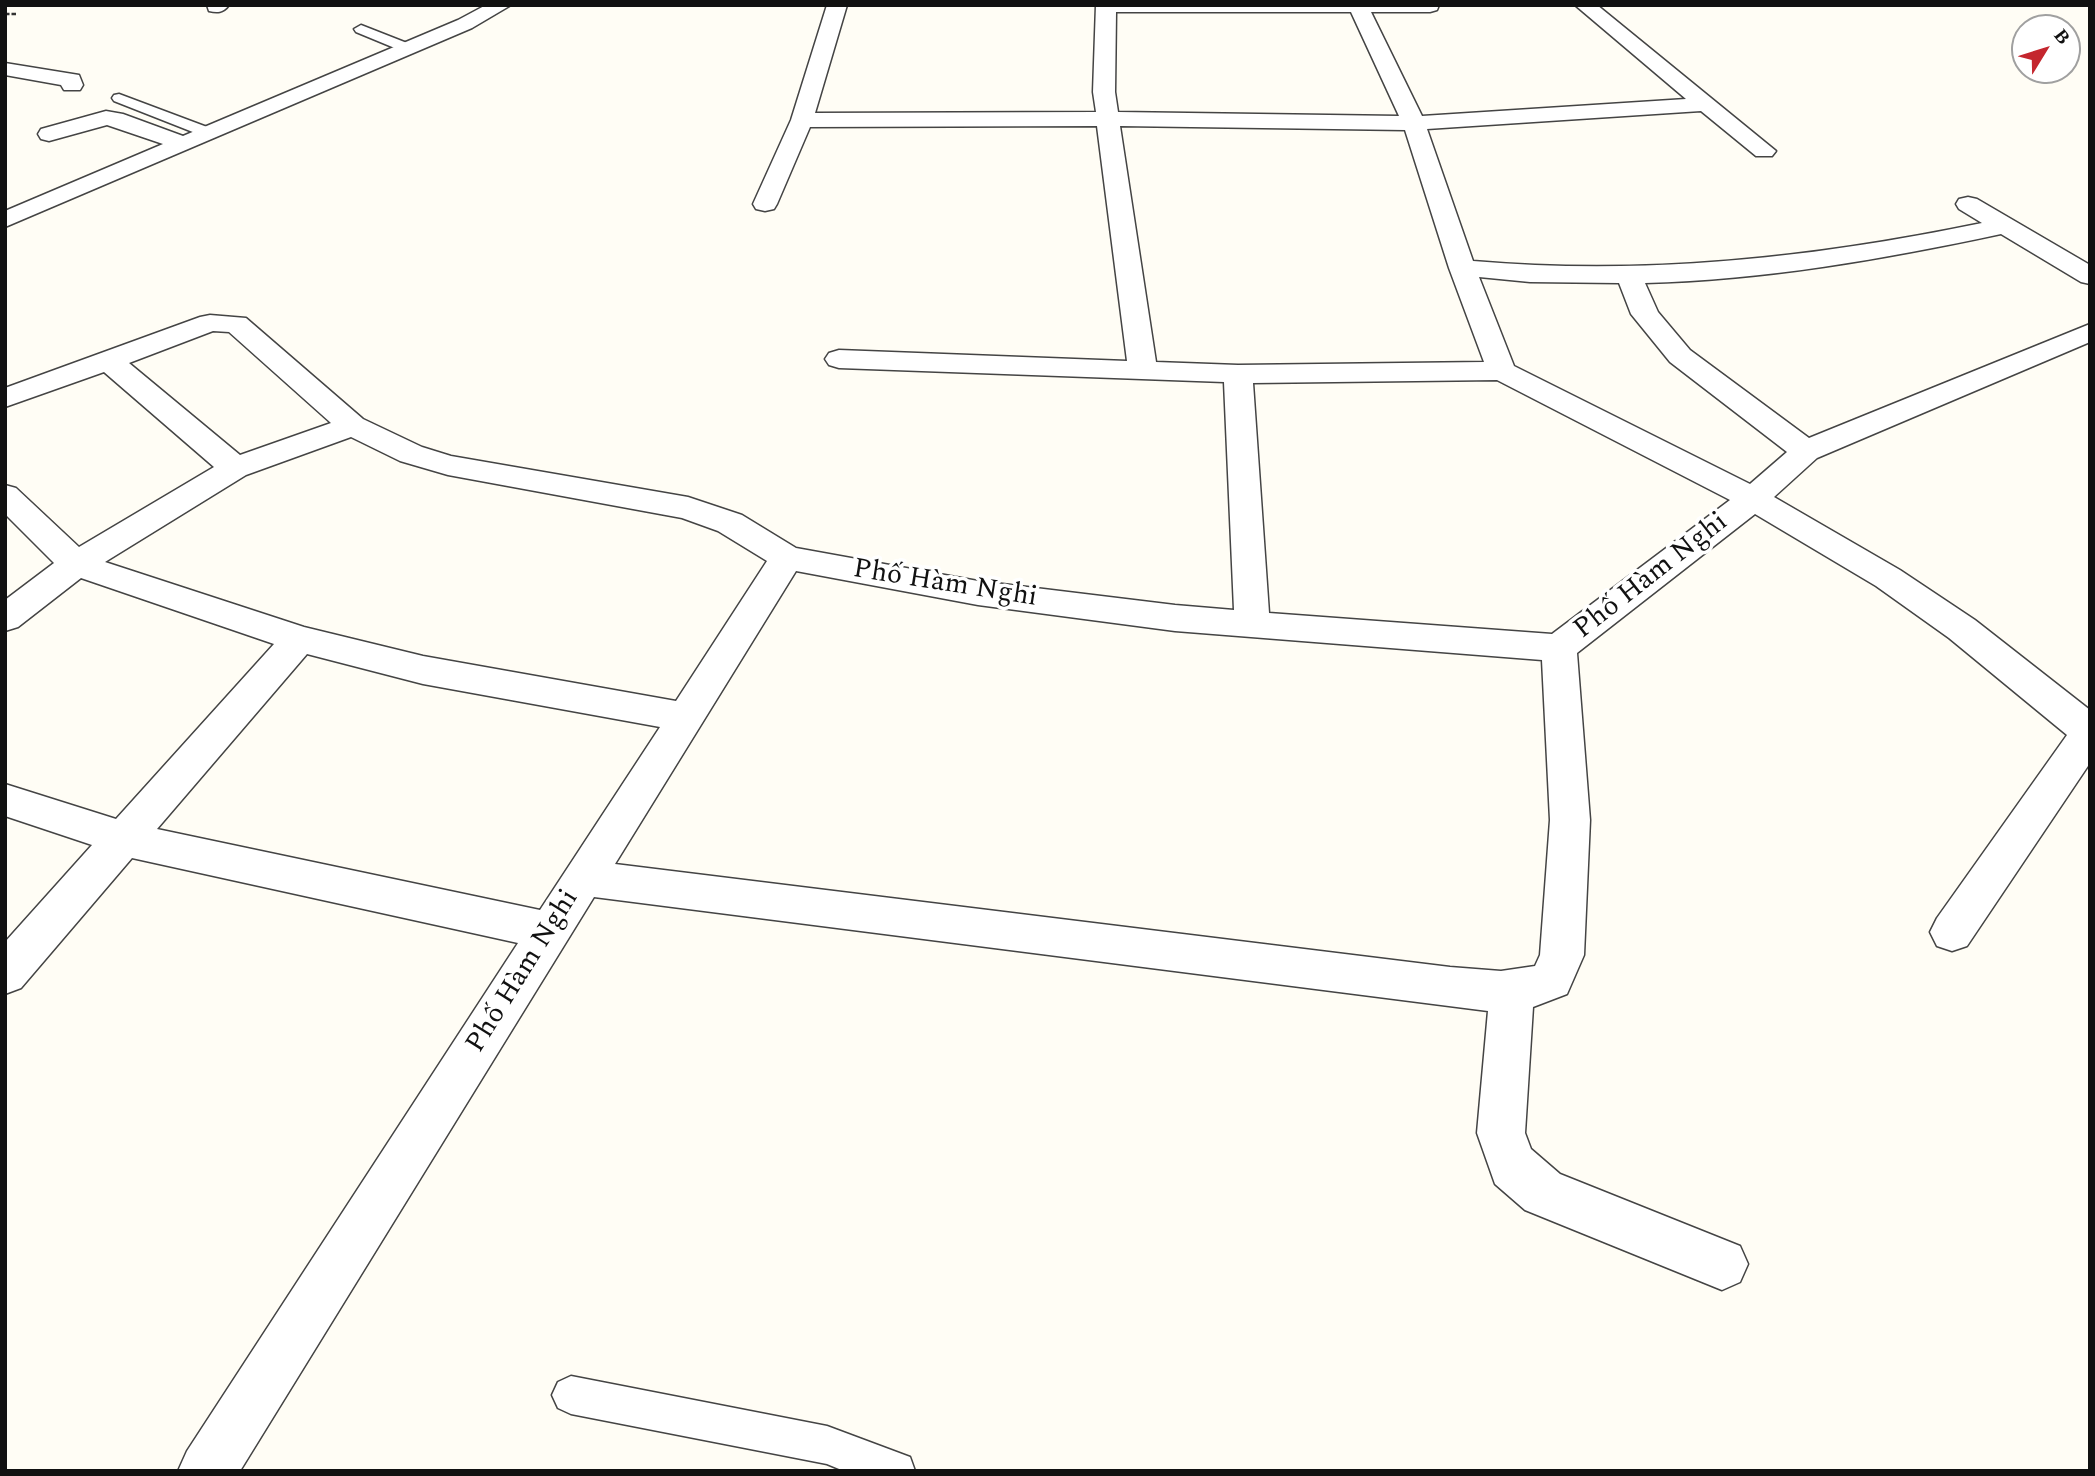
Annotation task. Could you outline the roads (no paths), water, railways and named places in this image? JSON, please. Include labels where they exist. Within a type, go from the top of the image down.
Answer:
[{"type":"street","points":[[5,220],[209,134],[501,5]]},
{"type":"street","points":[[765,204],[802,120],[837,5]]},
{"type":"street","points":[[1143,371],[1104,92],[1106,6],[1430,5]]},
{"type":"street","points":[[1585,5],[1764,151]]},
{"type":"street","points":[[1358,6],[1415,123],[1462,268],[1502,371]]},
{"type":"street","points":[[5,69],[71,80],[72,85]]},
{"type":"street","points":[[802,120],[1107,119],[1415,123],[1706,104]]},
{"type":"street","points":[[48,134],[106,118],[184,144]]},
{"type":"street","points":[[1968,204],[2090,276]]},
{"type":"street","points":[[1462,268],[1524,275],[1630,278],[1828,261],[1898,250],[2003,226]]},
{"type":"street","points":[[1630,278],[1645,314],[1680,356],[1806,451]]},
{"type":"street","points":[[5,398],[210,323],[236,324],[352,426],[411,454],[448,465],[697,510],[730,523],[787,558]]},
{"type":"street","name":"Phố Hàm Nghi","points":[[207,1471],[787,558],[978,593],[1175,618],[1559,648],[1752,499],[1806,451],[2090,332]]},
{"type":"street","points":[[107,359],[235,468]]},
{"type":"street","points":[[839,359],[1238,374],[1502,371],[1752,499],[1888,578],[1952,621],[2034,684],[2089,731],[1952,932]]},
{"type":"street","points":[[1238,374],[1252,622]]},
{"type":"street","points":[[5,618],[76,564],[235,468],[352,426]]},
{"type":"street","points":[[5,495],[76,564],[299,639],[422,670],[686,717]]},
{"type":"street","points":[[5,974],[299,639]]},
{"type":"street","points":[[583,878],[1450,987],[1529,990],[1551,980],[1562,955],[1570,820],[1559,648]]},
{"type":"street","points":[[5,800],[124,839],[550,931]]},
{"type":"street","points":[[1512,991],[1501,1133],[1513,1166],[1543,1192],[1722,1264]]},
{"type":"lane","points":[[361,29],[407,48]]},
{"type":"lane","points":[[119,98],[209,134]]},
{"type":"lane","points":[[571,1395],[827,1445],[896,1471]]}]
